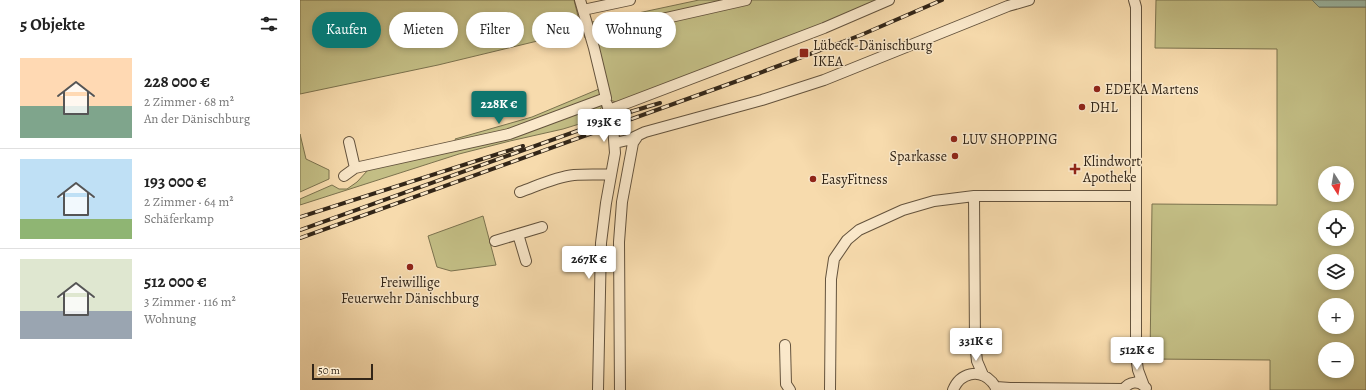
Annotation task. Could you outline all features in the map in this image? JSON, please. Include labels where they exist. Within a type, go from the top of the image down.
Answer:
[{"type":"street","points":[[580,0],[591,34],[613,126],[615,144],[615,153],[603,222],[601,243],[598,390]]},
{"type":"street","points":[[583,10],[630,0]]},
{"type":"street","points":[[591,34],[746,0]]},
{"type":"street","points":[[609,110],[810,33],[889,0]]},
{"type":"street","points":[[615,144],[637,137],[645,132],[762,100],[824,80],[1001,9],[1029,0]]},
{"type":"street","points":[[1134,0],[1136,7],[1136,356],[1138,370],[1145,388]]},
{"type":"street","points":[[344,176],[355,168],[509,134],[606,98]]},
{"type":"street","points":[[620,390],[619,242],[622,202],[633,144],[637,137]]},
{"type":"street","points":[[349,142],[355,168]]},
{"type":"street","points":[[520,192],[546,182],[572,175],[611,174]]},
{"type":"street","points":[[830,390],[831,279],[834,259],[846,240],[859,230],[903,210],[934,201],[974,196],[1136,196]]},
{"type":"street","points":[[974,196],[975,342],[977,361],[983,375]]},
{"type":"street","points":[[495,241],[542,227]]},
{"type":"street","points":[[518,234],[526,261]]},
{"type":"street","points":[[968,374],[975,342]]},
{"type":"street","points":[[785,345],[786,384],[790,390]]},
{"type":"street","points":[[1125,387],[1136,356]]},
{"type":"street","points":[[950,390],[962,377],[968,374],[976,373],[989,378],[996,388],[1096,389],[1125,387],[1136,382],[1145,388]]},
{"type":"shaded area","points":[[300,0],[574,0],[577,12],[532,12],[532,42],[524,44],[524,12],[466,12],[466,48],[508,48],[438,65],[300,94]]},
{"type":"shaded area","points":[[699,0],[883,0],[620,104],[606,98],[600,110],[603,113],[602,117],[563,129],[459,154],[300,205],[300,199],[332,185],[339,189],[347,189],[357,182],[368,170],[458,148],[455,139],[532,117],[599,89],[592,48],[676,48],[676,12],[643,12]]},
{"type":"shaded area","points":[[1156,0],[1312,0],[1319,7],[1366,7],[1366,390],[1270,390],[1270,360],[1150,359],[1152,204],[1277,205],[1277,49],[1155,48]]},
{"type":"shaded area","points":[[1312,0],[1366,0],[1366,7],[1319,7]]},
{"type":"shaded area","points":[[592,22],[592,47],[590,35],[585,38],[584,23]]},
{"type":"shaded area","points":[[300,134],[306,159],[329,170],[329,179],[300,192]]},
{"type":"shaded area","points":[[483,216],[496,265],[451,271],[437,267],[428,236]]},
{"type":"railway","points":[[300,238],[754,75],[861,35],[942,0]]},
{"type":"railway","points":[[300,230],[633,111],[660,103]]},
{"type":"railway","points":[[300,217],[523,146]]},
{"type":"place","name":"Lübeck-Dänischburg IKEA","points":[[804,53]]},
{"type":"place","name":"EDEKA Martens","points":[[1097,89]]},
{"type":"place","name":"DHL","points":[[1082,107]]},
{"type":"place","name":"LUV SHOPPING","points":[[954,139]]},
{"type":"place","name":"Sparkasse","points":[[955,156]]},
{"type":"place","name":"Klindwort Apotheke","points":[[1075,169]]},
{"type":"place","name":"EasyFitness","points":[[813,179]]},
{"type":"place","name":"Freiwillige Feuerwehr Dänischburg","points":[[410,267]]}]
